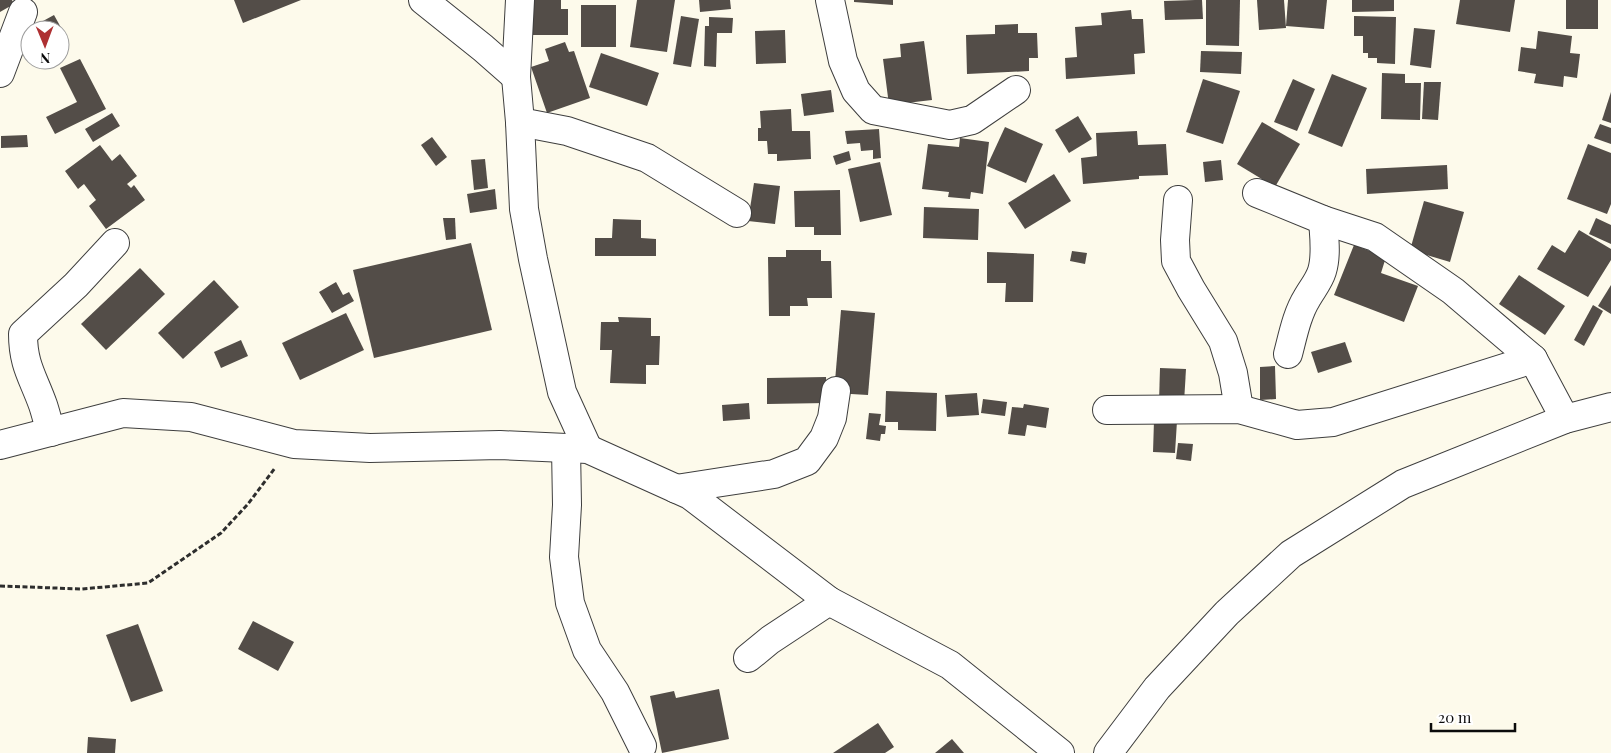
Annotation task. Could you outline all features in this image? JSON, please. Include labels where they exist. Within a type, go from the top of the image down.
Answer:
[{"type":"street","points":[[423,0],[516,77]]},
{"type":"street","points":[[520,0],[516,77],[524,209],[562,392],[577,449],[567,505],[564,557],[570,603],[587,650],[615,692],[642,746]]},
{"type":"street","points":[[830,0],[843,61],[856,91],[873,110],[950,125],[972,120],[1016,90]]},
{"type":"street","points":[[0,72],[23,12]]},
{"type":"street","points":[[520,122],[567,131],[647,158],[737,213]]},
{"type":"street","points":[[1257,193],[1323,220],[1375,237],[1453,290],[1533,359],[1565,419]]},
{"type":"street","points":[[1178,200],[1175,240],[1176,261],[1223,341],[1233,373],[1239,409]]},
{"type":"street","points":[[1288,354],[1294,329],[1306,299],[1323,270],[1325,254],[1323,220]]},
{"type":"street","points":[[51,432],[23,351],[23,334],[76,285],[115,243]]},
{"type":"street","points":[[1107,410],[1239,409],[1296,425],[1333,422],[1533,359]]},
{"type":"street","points":[[676,489],[774,474],[807,461],[824,438],[830,425],[836,391]]},
{"type":"street","points":[[1108,753],[1157,688],[1227,613],[1291,554],[1403,484],[1565,419],[1611,407]]},
{"type":"street","points":[[0,445],[123,413],[191,417],[294,444],[370,448],[500,445],[577,449],[690,495],[829,601],[950,665],[1060,753]]},
{"type":"street","points":[[748,658],[770,640],[829,601]]},
{"type":"path","points":[[0,586],[82,589],[148,583],[221,532],[248,504],[294,444]]},
{"type":"building","points":[[0,0],[12,0],[14,4],[0,12]]},
{"type":"building","points":[[234,0],[301,0],[243,23]]},
{"type":"building","points":[[531,0],[561,0],[561,9],[568,9],[568,35],[528,35]]},
{"type":"building","points":[[637,0],[675,0],[667,52],[630,47]]},
{"type":"building","points":[[699,0],[730,0],[731,9],[700,12]]},
{"type":"building","points":[[854,0],[893,0],[893,5],[854,2]]},
{"type":"building","points":[[1202,0],[1203,19],[1165,20],[1164,1]]},
{"type":"building","points":[[1206,0],[1240,0],[1239,46],[1206,45]]},
{"type":"building","points":[[1257,0],[1284,0],[1286,28],[1259,30]]},
{"type":"building","points":[[1288,0],[1327,0],[1324,29],[1286,26]]},
{"type":"building","points":[[1352,0],[1394,0],[1394,11],[1352,12]]},
{"type":"building","points":[[1460,0],[1515,0],[1510,32],[1456,24]]},
{"type":"building","points":[[1566,0],[1598,0],[1598,29],[1566,29]]},
{"type":"building","points":[[581,5],[616,5],[616,47],[581,47]]},
{"type":"building","points":[[1131,10],[1132,19],[1143,19],[1145,53],[1134,54],[1135,74],[1066,79],[1065,58],[1077,57],[1075,27],[1102,25],[1101,13]]},
{"type":"building","points":[[54,15],[57,20],[45,20]]},
{"type":"building","points":[[681,16],[699,19],[691,67],[673,64]]},
{"type":"building","points":[[1354,16],[1396,17],[1395,64],[1377,63],[1377,58],[1368,58],[1368,53],[1363,53],[1363,36],[1354,36]]},
{"type":"building","points":[[709,17],[733,18],[732,33],[717,33],[716,67],[704,66],[705,26],[709,26]]},
{"type":"building","points":[[1018,24],[1018,33],[1037,33],[1038,58],[1029,58],[1029,71],[967,74],[966,35],[995,34],[995,25]]},
{"type":"building","points":[[1414,28],[1435,30],[1431,68],[1410,65]]},
{"type":"building","points":[[785,30],[786,63],[756,64],[755,31]]},
{"type":"building","points":[[1538,31],[1572,36],[1570,53],[1580,54],[1577,78],[1564,76],[1563,87],[1534,83],[1536,74],[1518,71],[1521,47],[1536,49]]},
{"type":"building","points":[[924,41],[932,100],[889,105],[883,59],[901,57],[900,44]]},
{"type":"building","points":[[565,42],[569,52],[574,51],[590,98],[547,113],[531,67],[549,61],[545,49]]},
{"type":"building","points":[[1201,51],[1242,52],[1241,74],[1200,72]]},
{"type":"building","points":[[601,53],[659,73],[647,106],[589,87]]},
{"type":"building","points":[[80,59],[106,109],[55,134],[46,117],[77,102],[61,70],[70,70],[70,64]]},
{"type":"building","points":[[1382,73],[1405,74],[1405,83],[1421,83],[1420,120],[1381,119]]},
{"type":"building","points":[[1332,74],[1367,88],[1342,147],[1308,133]]},
{"type":"building","points":[[1203,79],[1240,91],[1223,144],[1186,132]]},
{"type":"building","points":[[1293,79],[1315,89],[1297,131],[1274,122]]},
{"type":"building","points":[[1424,82],[1441,82],[1438,120],[1422,119]]},
{"type":"building","points":[[831,90],[834,112],[804,116],[801,94]]},
{"type":"building","points":[[1611,92],[1611,123],[1602,120]]},
{"type":"building","points":[[791,109],[792,131],[810,131],[811,159],[777,161],[777,154],[768,154],[767,141],[758,141],[758,128],[761,128],[760,111]]},
{"type":"building","points":[[112,113],[120,126],[93,142],[85,129]]},
{"type":"building","points":[[1078,116],[1092,139],[1069,153],[1055,130]]},
{"type":"building","points":[[1262,122],[1300,144],[1275,187],[1237,164]]},
{"type":"building","points":[[1600,124],[1611,128],[1611,144],[1594,138]]},
{"type":"building","points":[[1005,127],[1043,144],[1026,183],[987,166]]},
{"type":"building","points":[[879,129],[881,158],[873,159],[873,150],[861,151],[860,143],[847,144],[845,131]]},
{"type":"building","points":[[1137,131],[1138,145],[1166,144],[1168,175],[1139,176],[1139,179],[1083,184],[1081,158],[1097,156],[1096,133]]},
{"type":"building","points":[[27,135],[28,147],[1,148],[1,136]]},
{"type":"building","points":[[432,137],[447,157],[436,166],[421,145]]},
{"type":"building","points":[[960,138],[989,142],[983,194],[971,192],[970,199],[948,197],[949,192],[922,189],[928,144],[959,147]]},
{"type":"building","points":[[1588,144],[1611,153],[1611,204],[1607,214],[1567,199]]},
{"type":"building","points":[[100,145],[112,161],[120,154],[137,176],[127,184],[131,188],[134,185],[145,200],[106,229],[89,206],[96,200],[84,184],[78,189],[65,171]]},
{"type":"building","points":[[849,151],[851,160],[836,165],[833,156]]},
{"type":"building","points":[[485,159],[488,188],[474,190],[471,160]]},
{"type":"building","points":[[1221,160],[1223,180],[1205,182],[1203,162]]},
{"type":"building","points":[[880,162],[892,215],[860,222],[848,169]]},
{"type":"building","points":[[1447,165],[1448,189],[1367,194],[1366,169]]},
{"type":"building","points":[[1054,174],[1071,201],[1025,229],[1008,203]]},
{"type":"building","points":[[754,183],[780,186],[775,224],[748,221]]},
{"type":"building","points":[[495,189],[497,209],[470,213],[467,194]]},
{"type":"building","points":[[840,190],[841,235],[814,235],[814,227],[795,227],[794,191]]},
{"type":"building","points":[[1424,201],[1464,212],[1450,262],[1410,250]]},
{"type":"building","points":[[924,207],[979,209],[978,240],[923,238]]},
{"type":"building","points":[[443,218],[455,218],[456,239],[446,240]]},
{"type":"building","points":[[1596,218],[1611,225],[1611,244],[1589,234]]},
{"type":"building","points":[[613,219],[641,220],[641,238],[656,239],[656,256],[595,256],[595,238],[612,238]]},
{"type":"building","points":[[1579,230],[1611,249],[1611,260],[1588,297],[1537,269],[1552,245],[1565,253]]},
{"type":"building","points":[[471,243],[492,330],[374,358],[353,270]]},
{"type":"building","points":[[1354,245],[1386,257],[1381,273],[1418,286],[1404,322],[1334,295]]},
{"type":"building","points":[[786,250],[821,250],[821,261],[831,261],[832,298],[807,298],[808,306],[790,306],[790,316],[769,316],[768,257],[786,257]]},
{"type":"building","points":[[1072,251],[1087,253],[1085,264],[1070,261]]},
{"type":"building","points":[[987,252],[1034,254],[1033,302],[1005,302],[1006,283],[987,283]]},
{"type":"building","points":[[140,268],[165,294],[106,350],[81,324]]},
{"type":"building","points":[[1519,275],[1565,306],[1545,335],[1499,304]]},
{"type":"building","points":[[214,280],[239,307],[183,359],[158,333]]},
{"type":"building","points":[[336,282],[343,295],[349,292],[354,301],[332,313],[319,292]]},
{"type":"building","points":[[1611,285],[1611,314],[1598,306]]},
{"type":"building","points":[[1593,305],[1603,311],[1584,346],[1574,340]]},
{"type":"building","points":[[841,310],[875,313],[868,395],[834,393]]},
{"type":"building","points":[[346,313],[364,350],[300,380],[282,343]]},
{"type":"building","points":[[618,317],[651,318],[651,336],[660,336],[659,365],[646,365],[646,384],[610,383],[612,350],[600,350],[601,322],[619,322]]},
{"type":"building","points":[[241,340],[248,356],[221,368],[214,352]]},
{"type":"building","points":[[1345,342],[1352,362],[1318,373],[1311,352]]},
{"type":"building","points":[[1275,366],[1276,399],[1260,400],[1260,367]]},
{"type":"building","points":[[1160,368],[1186,369],[1184,403],[1159,402]]},
{"type":"building","points":[[826,377],[827,403],[767,404],[767,378]]},
{"type":"building","points":[[886,391],[937,393],[936,431],[898,430],[898,422],[885,422]]},
{"type":"building","points":[[977,393],[979,415],[947,417],[945,395]]},
{"type":"building","points":[[983,399],[1007,402],[1005,416],[981,413]]},
{"type":"building","points":[[749,403],[750,419],[723,421],[722,405]]},
{"type":"building","points":[[1024,404],[1049,408],[1046,428],[1027,425],[1025,436],[1008,434],[1012,407],[1023,408]]},
{"type":"building","points":[[869,413],[881,414],[879,425],[886,426],[885,434],[881,434],[880,441],[866,439]]},
{"type":"building","points":[[1154,420],[1177,421],[1175,453],[1153,452]]},
{"type":"building","points":[[1178,443],[1193,444],[1191,461],[1176,459]]},
{"type":"building","points":[[253,621],[294,642],[278,671],[238,649]]},
{"type":"building","points":[[138,624],[163,691],[131,702],[106,635]]},
{"type":"building","points":[[719,689],[729,739],[662,753],[650,696],[674,691],[676,698]]},
{"type":"building","points":[[878,723],[894,747],[885,753],[833,753]]},
{"type":"building","points":[[88,737],[116,739],[115,753],[87,753]]},
{"type":"building","points":[[952,739],[964,753],[935,753]]}]
